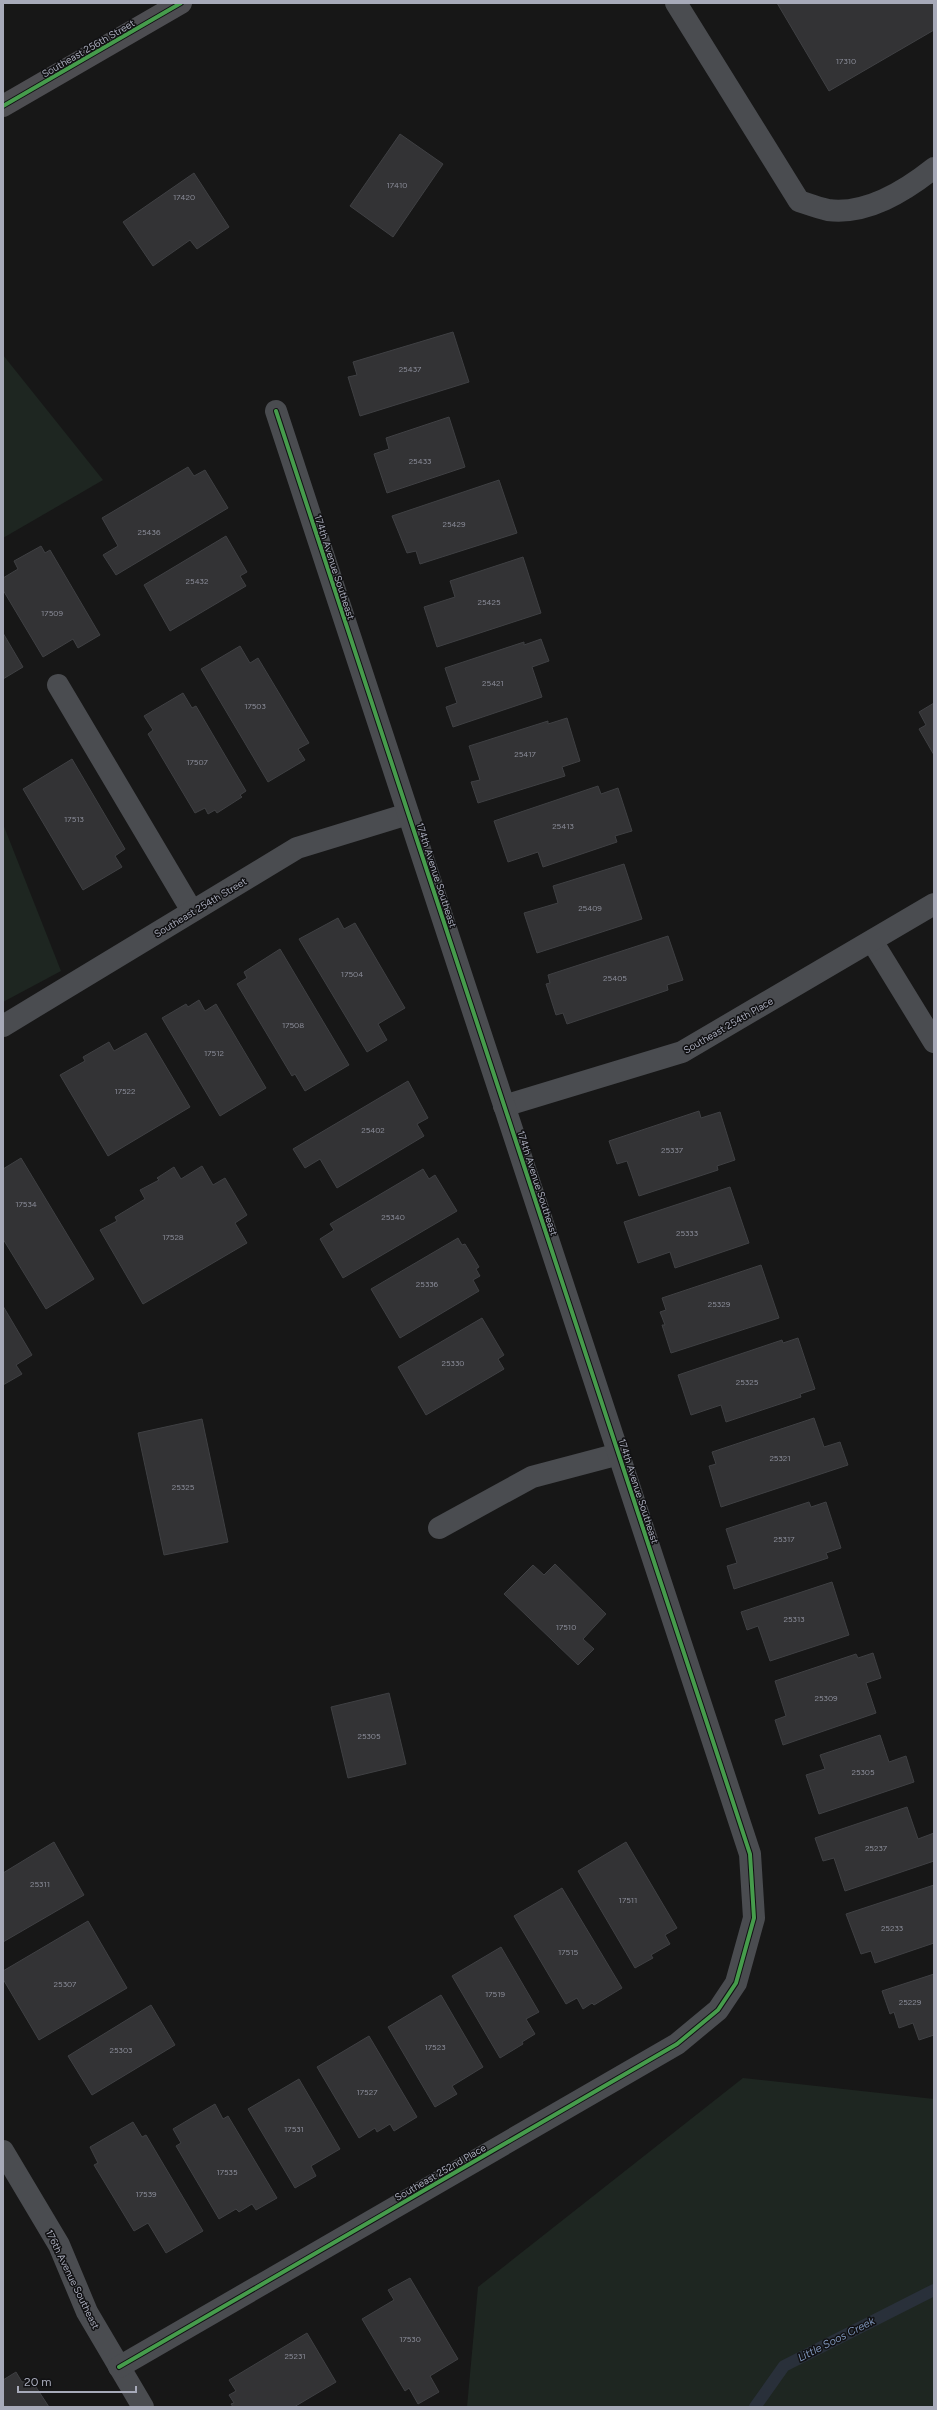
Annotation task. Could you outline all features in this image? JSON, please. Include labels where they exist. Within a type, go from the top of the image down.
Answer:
[{"type":"main road","name":"Southeast 256th Street","points":[[3,106],[181,3]]},
{"type":"street","points":[[676,3],[799,202],[828,210],[855,210],[887,199],[934,168]]},
{"type":"street","name":"174th Avenue Southeast","points":[[276,411],[750,1854],[754,1918],[742,1963]]},
{"type":"street","points":[[58,685],[192,911]]},
{"type":"street","name":"Southeast 254th Street","points":[[3,1026],[297,848],[408,814]]},
{"type":"street","name":"Southeast 254th Place","points":[[504,1106],[682,1052],[934,904]]},
{"type":"street","points":[[872,941],[934,1042]]},
{"type":"street","points":[[439,1528],[532,1478],[619,1454]]},
{"type":"street","name":"Southeast 252nd Place","points":[[119,2367],[677,2044],[718,2010],[736,1983],[742,1963]]},
{"type":"street","name":"176th Avenue Southeast","points":[[3,2151],[59,2245],[88,2312],[143,2407]]},
{"type":"shaded area","points":[[3,355],[103,480],[3,538]]},
{"type":"shaded area","points":[[3,824],[61,971],[3,1002]]},
{"type":"shaded area","points":[[743,2078],[934,2099],[934,2407],[467,2407],[478,2287]]},
{"type":"building","points":[[777,3],[934,3],[934,30],[829,91]]},
{"type":"building","points":[[400,134],[443,164],[393,237],[350,206]]},
{"type":"building","points":[[194,173],[229,227],[197,249],[190,240],[153,266],[123,222]]},
{"type":"building","points":[[453,332],[469,382],[360,416],[348,377],[357,375],[353,362]]},
{"type":"building","points":[[449,417],[465,467],[387,493],[374,454],[389,449],[386,438]]},
{"type":"building","points":[[188,467],[194,476],[205,470],[228,508],[116,575],[103,555],[118,546],[102,518]]},
{"type":"building","points":[[499,480],[517,533],[420,564],[416,551],[407,553],[392,516]]},
{"type":"building","points":[[226,536],[247,572],[240,576],[246,586],[170,631],[144,585]]},
{"type":"building","points":[[41,546],[45,553],[50,550],[100,635],[78,648],[73,639],[43,657],[3,590],[3,578],[18,569],[14,561]]},
{"type":"building","points":[[523,557],[541,613],[437,647],[424,607],[455,597],[450,581]]},
{"type":"building","points":[[3,633],[23,667],[3,679]]},
{"type":"building","points":[[541,639],[549,661],[532,667],[542,697],[453,727],[446,707],[457,703],[445,668],[524,642],[524,645]]},
{"type":"building","points":[[240,646],[250,663],[258,658],[309,743],[298,749],[305,760],[268,782],[201,669]]},
{"type":"building","points":[[183,693],[192,708],[196,706],[246,791],[240,795],[242,797],[217,813],[215,810],[208,814],[205,808],[195,813],[148,734],[153,730],[144,716]]},
{"type":"building","points":[[934,703],[934,755],[919,729],[926,725],[919,712]]},
{"type":"building","points":[[567,718],[580,761],[562,767],[565,776],[478,803],[471,782],[480,780],[469,746],[548,721],[548,724]]},
{"type":"building","points":[[72,759],[125,849],[115,856],[122,867],[83,890],[23,789]]},
{"type":"building","points":[[598,786],[601,794],[618,788],[632,831],[615,836],[617,842],[543,867],[538,852],[508,862],[494,821]]},
{"type":"building","points":[[624,864],[642,919],[537,953],[524,913],[558,903],[553,886]]},
{"type":"building","points":[[338,918],[344,929],[355,923],[405,1008],[378,1024],[387,1040],[367,1052],[299,939]]},
{"type":"building","points":[[668,936],[683,980],[667,985],[668,990],[567,1024],[563,1013],[556,1015],[546,984],[550,983],[548,975]]},
{"type":"building","points":[[280,949],[349,1065],[305,1091],[295,1074],[292,1076],[237,984],[247,978],[244,972]]},
{"type":"building","points":[[199,1000],[205,1011],[216,1004],[266,1088],[220,1116],[162,1018],[186,1004],[188,1007]]},
{"type":"building","points":[[146,1033],[190,1107],[108,1156],[60,1075],[85,1061],[83,1057],[109,1042],[114,1051]]},
{"type":"building","points":[[408,1081],[428,1118],[417,1124],[424,1136],[337,1188],[320,1159],[305,1168],[293,1149]]},
{"type":"building","points":[[699,1111],[701,1118],[720,1112],[735,1160],[717,1166],[718,1170],[639,1196],[627,1161],[617,1164],[609,1141]]},
{"type":"building","points":[[21,1158],[94,1279],[46,1309],[3,1239],[3,1169]]},
{"type":"building","points":[[202,1166],[213,1185],[225,1178],[247,1215],[235,1223],[247,1243],[143,1304],[100,1230],[117,1221],[115,1217],[145,1199],[140,1190],[159,1180],[157,1178],[174,1167],[181,1179]]},
{"type":"building","points":[[423,1169],[429,1179],[435,1175],[457,1211],[343,1278],[320,1239],[334,1230],[330,1224]]},
{"type":"building","points":[[730,1187],[749,1243],[675,1268],[670,1252],[638,1263],[624,1222]]},
{"type":"building","points":[[458,1238],[462,1245],[465,1244],[479,1267],[476,1269],[480,1276],[473,1280],[479,1291],[400,1338],[371,1289]]},
{"type":"building","points":[[761,1265],[779,1318],[671,1353],[662,1325],[665,1325],[660,1312],[666,1310],[662,1298]]},
{"type":"building","points":[[3,1306],[32,1355],[16,1365],[22,1374],[3,1385]]},
{"type":"building","points":[[482,1318],[504,1355],[498,1359],[504,1369],[426,1415],[398,1367]]},
{"type":"building","points":[[798,1338],[815,1389],[800,1394],[801,1397],[726,1422],[721,1405],[691,1415],[678,1375],[782,1340],[783,1343]]},
{"type":"building","points":[[814,1418],[824,1447],[840,1442],[848,1465],[721,1507],[709,1466],[716,1464],[712,1452]]},
{"type":"building","points":[[202,1419],[228,1542],[164,1555],[138,1433]]},
{"type":"building","points":[[809,1502],[811,1507],[826,1502],[841,1548],[826,1553],[828,1558],[734,1589],[727,1566],[737,1563],[726,1529]]},
{"type":"building","points":[[555,1564],[606,1614],[583,1639],[594,1649],[578,1665],[504,1594],[533,1565],[544,1575]]},
{"type":"building","points":[[832,1582],[849,1635],[770,1661],[758,1626],[747,1630],[741,1612]]},
{"type":"building","points":[[873,1653],[881,1678],[866,1683],[876,1713],[783,1745],[775,1720],[786,1716],[775,1681],[856,1654],[858,1658]]},
{"type":"building","points":[[389,1693],[406,1764],[348,1778],[331,1707]]},
{"type":"building","points":[[880,1735],[889,1762],[906,1756],[914,1782],[819,1814],[806,1775],[825,1769],[820,1755]]},
{"type":"building","points":[[907,1807],[918,1839],[934,1833],[934,1861],[845,1891],[834,1858],[823,1861],[815,1838]]},
{"type":"building","points":[[54,1842],[84,1895],[3,1942],[3,1873]]},
{"type":"building","points":[[626,1842],[677,1928],[665,1935],[670,1944],[651,1955],[653,1958],[635,1968],[578,1871]]},
{"type":"building","points":[[934,1885],[934,1943],[875,1963],[871,1951],[861,1954],[846,1914]]},
{"type":"building","points":[[562,1888],[622,1988],[594,2005],[592,2003],[583,2009],[577,1998],[566,2004],[514,1916]]},
{"type":"building","points":[[88,1921],[127,1988],[39,2040],[3,1979],[3,1971]]},
{"type":"building","points":[[501,1947],[539,2012],[526,2019],[535,2034],[522,2042],[523,2044],[500,2058],[452,1976]]},
{"type":"building","points":[[934,1974],[934,2035],[919,2040],[913,2023],[899,2028],[894,2012],[890,2014],[882,1991]]},
{"type":"building","points":[[441,1995],[483,2067],[452,2086],[457,2094],[435,2107],[388,2027]]},
{"type":"building","points":[[151,2005],[175,2045],[92,2095],[68,2056]]},
{"type":"building","points":[[369,2036],[417,2117],[394,2131],[390,2124],[377,2132],[375,2128],[359,2138],[317,2067]]},
{"type":"building","points":[[299,2079],[340,2149],[311,2166],[316,2176],[295,2188],[248,2109]]},
{"type":"building","points":[[215,2104],[223,2119],[228,2116],[277,2198],[256,2210],[252,2204],[239,2212],[236,2209],[219,2219],[176,2146],[181,2143],[173,2129]]},
{"type":"building","points":[[133,2122],[142,2137],[146,2135],[203,2231],[166,2253],[148,2223],[134,2231],[94,2165],[98,2163],[90,2147]]},
{"type":"building","points":[[410,2278],[458,2359],[430,2376],[439,2392],[418,2404],[409,2388],[405,2391],[362,2319],[394,2300],[388,2290]]},
{"type":"building","points":[[307,2333],[336,2382],[294,2407],[233,2407],[231,2404],[234,2403],[229,2395],[236,2391],[229,2380]]},
{"type":"building","points":[[16,2372],[22,2382],[28,2379],[34,2388],[36,2387],[49,2407],[3,2407],[3,2380]]},
{"type":"waterway","name":"Little Soos Creek","points":[[755,2407],[784,2366],[934,2290]]},
{"type":"cycle path","points":[[3,106],[181,3]]},
{"type":"cycle path","points":[[119,2367],[677,2044],[718,2010],[736,1983],[754,1918],[750,1854],[276,411]]}]
